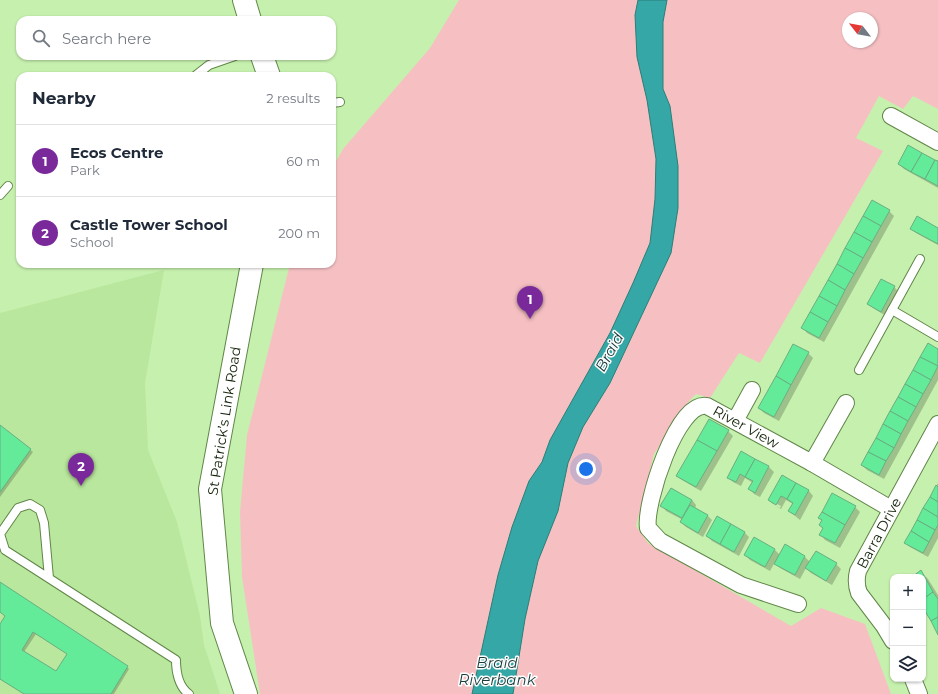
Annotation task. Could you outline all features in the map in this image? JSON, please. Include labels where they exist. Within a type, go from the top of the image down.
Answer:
[{"type":"street","points":[[244,0],[249,16]]},
{"type":"street","points":[[263,60],[268,72]]},
{"type":"street","points":[[891,116],[938,142]]},
{"type":"street","name":"St Patrick’s Link Road","points":[[246,694],[222,623],[210,489],[251,268]]},
{"type":"street","points":[[735,421],[752,390]]},
{"type":"street","points":[[812,463],[846,403]]},
{"type":"street","name":"River View","points":[[798,604],[741,585],[660,541],[648,528],[647,518],[656,480],[669,445],[688,416],[698,407],[703,405],[707,406],[812,463],[891,509]]},
{"type":"street","name":"Barra Drive","points":[[890,636],[861,597],[856,581],[858,570],[938,424]]},
{"type":"street","points":[[914,682],[918,694]]},
{"type":"lane","points":[[200,72],[209,65],[223,60]]},
{"type":"lane","points":[[0,196],[8,186]]},
{"type":"lane","points":[[859,370],[920,259]]},
{"type":"lane","points":[[892,310],[938,336]]},
{"type":"lane","points":[[49,578],[44,522],[40,510],[30,504],[18,508],[0,534],[5,550],[176,660],[176,669],[182,685],[185,691],[189,694]]},
{"type":"shaded area","points":[[459,0],[938,0],[938,109],[913,96],[903,109],[879,96],[856,138],[883,151],[760,363],[739,353],[710,398],[696,394],[690,400],[654,454],[636,526],[648,543],[791,626],[821,608],[865,624],[891,694],[260,694],[242,577],[240,512],[247,435],[289,268],[336,268],[336,161],[343,149],[430,48]]},
{"type":"shaded area","points":[[164,270],[145,383],[148,450],[177,522],[200,616],[204,645],[220,694],[0,694],[0,313]]},
{"type":"water","name":"Braid Riverbank","points":[[638,0],[667,0],[663,22],[663,89],[670,106],[678,166],[678,208],[671,253],[610,383],[583,427],[568,463],[558,511],[538,561],[525,619],[513,694],[472,694],[498,575],[512,527],[529,481],[542,462],[550,440],[610,333],[650,243],[655,199],[656,159],[647,100],[637,57],[635,15]]},
{"type":"building","points":[[908,145],[922,153],[911,172],[898,164]]},
{"type":"building","points":[[922,153],[935,160],[925,179],[911,172]]},
{"type":"building","points":[[935,160],[938,161],[938,186],[925,179]]},
{"type":"building","points":[[872,200],[890,210],[881,226],[863,216]]},
{"type":"building","points":[[863,216],[881,226],[872,242],[854,232]]},
{"type":"building","points":[[917,216],[938,228],[938,244],[910,229]]},
{"type":"building","points":[[854,232],[872,242],[863,258],[845,248]]},
{"type":"building","points":[[845,248],[863,258],[854,274],[837,264]]},
{"type":"building","points":[[837,264],[854,274],[845,290],[828,280]]},
{"type":"building","points":[[881,279],[895,286],[881,312],[867,304]]},
{"type":"building","points":[[828,280],[845,290],[837,306],[819,296]]},
{"type":"building","points":[[819,296],[837,306],[828,322],[810,312]]},
{"type":"building","points":[[810,312],[828,322],[819,338],[801,328]]},
{"type":"building","points":[[928,343],[938,349],[938,366],[920,357]]},
{"type":"building","points":[[793,344],[809,352],[791,385],[776,376]]},
{"type":"building","points":[[920,357],[938,366],[931,380],[913,370]]},
{"type":"building","points":[[913,370],[931,380],[923,394],[905,384]]},
{"type":"building","points":[[776,376],[791,385],[774,417],[758,408]]},
{"type":"building","points":[[905,384],[923,394],[916,407],[898,397]]},
{"type":"building","points":[[898,397],[916,407],[908,421],[890,411]]},
{"type":"building","points":[[890,411],[908,421],[901,434],[883,424]]},
{"type":"building","points":[[709,419],[729,430],[717,451],[697,440]]},
{"type":"building","points":[[883,424],[901,434],[894,448],[876,438]]},
{"type":"building","points":[[0,425],[31,449],[0,492]]},
{"type":"building","points":[[876,438],[894,448],[886,461],[868,452]]},
{"type":"building","points":[[697,440],[717,451],[696,487],[676,476]]},
{"type":"building","points":[[741,451],[755,459],[745,477],[740,474],[736,482],[727,478]]},
{"type":"building","points":[[868,452],[886,461],[879,475],[861,465]]},
{"type":"building","points":[[755,459],[769,466],[755,493],[748,489],[753,481],[745,477]]},
{"type":"building","points":[[782,475],[796,483],[787,499],[781,496],[776,505],[768,500]]},
{"type":"building","points":[[796,483],[809,490],[795,515],[788,511],[793,503],[787,499]]},
{"type":"building","points":[[936,485],[938,487],[938,502],[930,497]]},
{"type":"building","points":[[671,488],[692,500],[682,518],[660,506]]},
{"type":"building","points":[[832,493],[856,506],[845,525],[822,512]]},
{"type":"building","points":[[930,497],[938,502],[938,517],[923,508]]},
{"type":"building","points":[[690,505],[708,515],[698,533],[680,522]]},
{"type":"building","points":[[923,508],[938,517],[938,525],[935,530],[917,520]]},
{"type":"building","points":[[822,512],[845,525],[835,543],[819,535],[823,528],[819,525],[822,520],[818,518]]},
{"type":"building","points":[[717,516],[731,524],[720,544],[706,536]]},
{"type":"building","points":[[917,520],[935,530],[929,542],[911,531]]},
{"type":"building","points":[[731,524],[745,532],[734,552],[720,544]]},
{"type":"building","points":[[911,531],[929,542],[923,553],[904,543]]},
{"type":"building","points":[[754,537],[775,549],[765,567],[744,555]]},
{"type":"building","points":[[785,544],[805,556],[795,575],[774,564]]},
{"type":"building","points":[[816,551],[837,563],[826,581],[805,568]]},
{"type":"building","points":[[921,570],[923,574],[916,574]]},
{"type":"building","points":[[926,579],[933,592],[926,597]]},
{"type":"building","points":[[0,582],[128,666],[111,694],[24,694],[0,679],[0,624],[5,616],[0,612]],"holes":[[[33,632],[67,654],[56,671],[22,650]]]},
{"type":"building","points":[[933,592],[938,599],[938,617],[931,621],[926,613],[926,597]]},
{"type":"building","points":[[938,617],[938,635],[931,621]]},
{"type":"place","name":"Ecos Centre","points":[[530,319]]},
{"type":"place","name":"Castle Tower School","points":[[81,486]]},
{"type":"water label","name":"Braid","points":[[609,352]]}]
